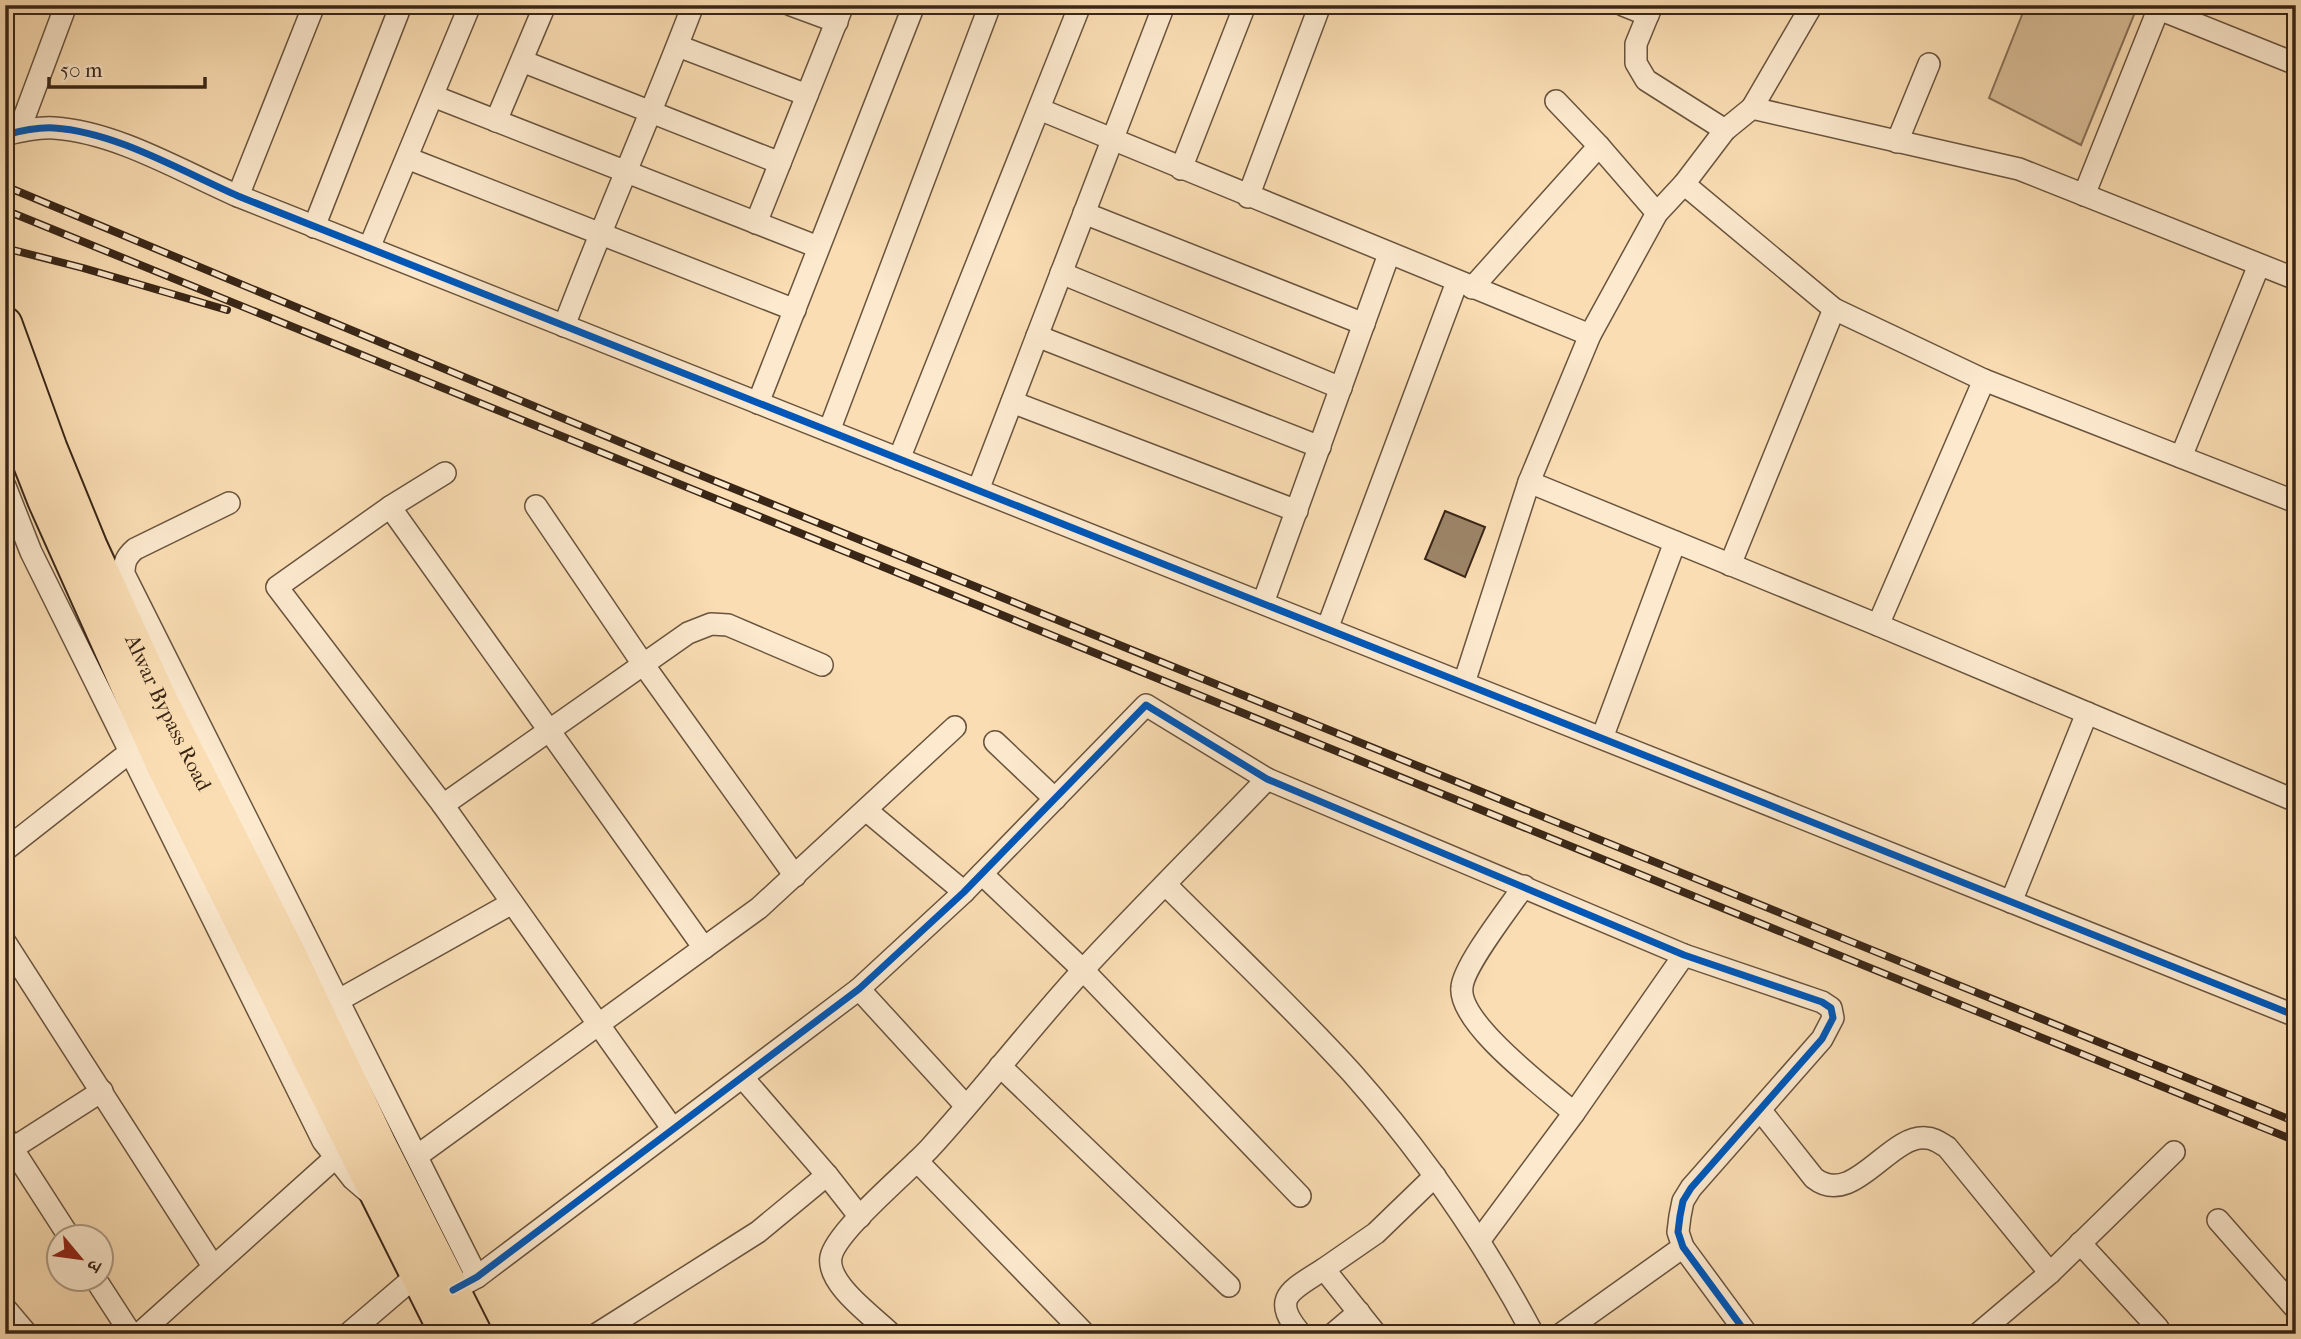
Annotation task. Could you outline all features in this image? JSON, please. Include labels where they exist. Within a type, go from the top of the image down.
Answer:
[{"type":"main road","name":"Alwar Bypass Road","points":[[5,324],[50,448],[96,558],[161,701],[291,958],[341,1094]]},
{"type":"main road","points":[[5,399],[45,502],[164,767],[341,1094],[465,1283],[475,1334]]},
{"type":"main road","points":[[341,1094],[380,1201],[447,1334]]},
{"type":"street","points":[[12,133],[66,5]]},
{"type":"street","points":[[237,196],[314,5]]},
{"type":"street","points":[[314,227],[401,5]]},
{"type":"street","points":[[369,248],[470,5]]},
{"type":"street","points":[[496,121],[545,5]]},
{"type":"street","points":[[565,326],[693,5]]},
{"type":"street","points":[[756,223],[840,13],[791,5]]},
{"type":"street","points":[[758,403],[914,5]]},
{"type":"street","points":[[829,431],[990,5]]},
{"type":"street","points":[[900,459],[1080,5]]},
{"type":"street","points":[[978,490],[1164,5]]},
{"type":"street","points":[[1181,169],[1245,5]]},
{"type":"street","points":[[1248,197],[1320,5]]},
{"type":"street","points":[[1623,5],[1650,10],[1636,44],[1636,63],[1646,80],[1725,130]]},
{"type":"street","points":[[1464,683],[1529,482],[1590,335],[1657,213],[1684,184],[1725,130],[1752,108],[1812,5]]},
{"type":"street","points":[[2084,195],[2160,7],[2296,64]]},
{"type":"street","points":[[678,46],[807,95]]},
{"type":"street","points":[[522,61],[780,163]]},
{"type":"street","points":[[1897,142],[1929,64]]},
{"type":"street","points":[[433,96],[818,247]]},
{"type":"street","points":[[1556,101],[1657,213]]},
{"type":"street","points":[[1752,108],[2019,169],[2296,279]]},
{"type":"street","points":[[1039,109],[1248,197],[1590,335]]},
{"type":"street","points":[[12,133],[51,128],[82,132],[115,141],[314,227],[1602,738],[2296,1017]]},
{"type":"street","points":[[1327,629],[1465,285],[1599,146]]},
{"type":"street","points":[[407,158],[795,310]]},
{"type":"street","points":[[1684,184],[1834,309],[1984,380],[2296,502]]},
{"type":"street","points":[[1084,213],[1364,324]]},
{"type":"street","points":[[1263,603],[1390,254]]},
{"type":"street","points":[[2181,457],[2259,265]]},
{"type":"street","points":[[1061,273],[1341,388]]},
{"type":"street","points":[[1730,565],[1834,309]]},
{"type":"street","points":[[1037,337],[1320,447]]},
{"type":"street","points":[[1878,625],[1984,380]]},
{"type":"street","points":[[1012,402],[1297,511]]},
{"type":"street","points":[[445,473],[390,507],[276,587],[443,805],[672,1128]]},
{"type":"street","points":[[1529,482],[2296,801]]},
{"type":"street","points":[[5,486],[31,552],[323,1141],[353,1179],[380,1201]]},
{"type":"street","points":[[229,503],[135,549],[124,564],[124,574],[417,1156],[465,1283],[859,989],[964,892],[1146,705],[1267,779],[1684,955],[1822,1002],[1831,1008],[1833,1018],[1822,1039],[1703,1174],[1683,1201],[1678,1232],[1683,1247],[1747,1334]]},
{"type":"street","points":[[537,506],[643,664],[794,876]]},
{"type":"street","points":[[390,507],[704,948]]},
{"type":"street","points":[[1602,738],[1675,542]]},
{"type":"street","points":[[443,805],[688,633],[711,624],[728,625],[821,665]]},
{"type":"street","points":[[2011,902],[2087,713]]},
{"type":"street","points":[[417,1156],[760,908],[955,727]]},
{"type":"street","points":[[995,743],[1055,799]]},
{"type":"street","points":[[5,850],[130,752]]},
{"type":"street","points":[[891,1334],[844,1290],[831,1268],[835,1246],[860,1217],[917,1161],[1083,971],[1267,779]]},
{"type":"street","points":[[866,810],[964,892]]},
{"type":"street","points":[[982,874],[1083,971],[1300,1195]]},
{"type":"street","points":[[1166,885],[1344,1065],[1434,1176],[1509,1288],[1533,1334]]},
{"type":"street","points":[[1524,887],[1466,972],[1461,989],[1464,1002],[1483,1032],[1574,1113]]},
{"type":"street","points":[[339,1000],[512,903]]},
{"type":"street","points":[[7,948],[214,1266]]},
{"type":"street","points":[[1479,1241],[1574,1113],[1684,955]]},
{"type":"street","points":[[859,989],[966,1106]]},
{"type":"street","points":[[1000,1066],[1229,1286]]},
{"type":"street","points":[[743,1078],[860,1217]]},
{"type":"street","points":[[62,1224],[9,1142],[102,1091]]},
{"type":"street","points":[[1761,1111],[1814,1178],[1823,1185],[1835,1187],[1851,1181],[1907,1143],[1924,1137],[1936,1140],[1947,1147],[2050,1273]]},
{"type":"street","points":[[1978,1334],[2050,1273],[2174,1152]]},
{"type":"street","points":[[139,1334],[336,1157]]},
{"type":"street","points":[[917,1161],[1085,1334]]},
{"type":"street","points":[[597,1334],[621,1327],[758,1232],[827,1175]]},
{"type":"street","points":[[1301,1334],[1288,1319],[1284,1309],[1286,1298],[1293,1290],[1376,1233],[1434,1176]]},
{"type":"street","points":[[2218,1220],[2296,1309]]},
{"type":"street","points":[[2080,1243],[2157,1332]]},
{"type":"street","points":[[1561,1334],[1683,1247]]},
{"type":"street","points":[[1324,1269],[1376,1334]]},
{"type":"street","points":[[348,1334],[417,1275]]},
{"type":"street","points":[[106,1294],[131,1334]]},
{"type":"street","points":[[5,1308],[27,1334]]},
{"type":"street","points":[[1333,1334],[1359,1312]]},
{"type":"shaded area","points":[[2026,5],[2138,5],[2081,145],[1989,98]]},
{"type":"building","points":[[1445,511],[1485,527],[1465,577],[1425,559]]},
{"type":"railway","points":[[5,186],[673,464],[2296,1122]]},
{"type":"railway","points":[[5,210],[2296,1141]]},
{"type":"railway","points":[[5,248],[227,310]]},
{"type":"cycle path","points":[[5,135],[54,128],[77,131],[124,145],[238,196],[2296,1016]]},
{"type":"cycle path","points":[[453,1290],[477,1277],[859,989],[964,892],[1146,705],[1267,779],[1684,955],[1822,1002],[1831,1008],[1833,1018],[1822,1039],[1691,1188],[1683,1201],[1678,1232],[1683,1247],[1747,1334]]}]
